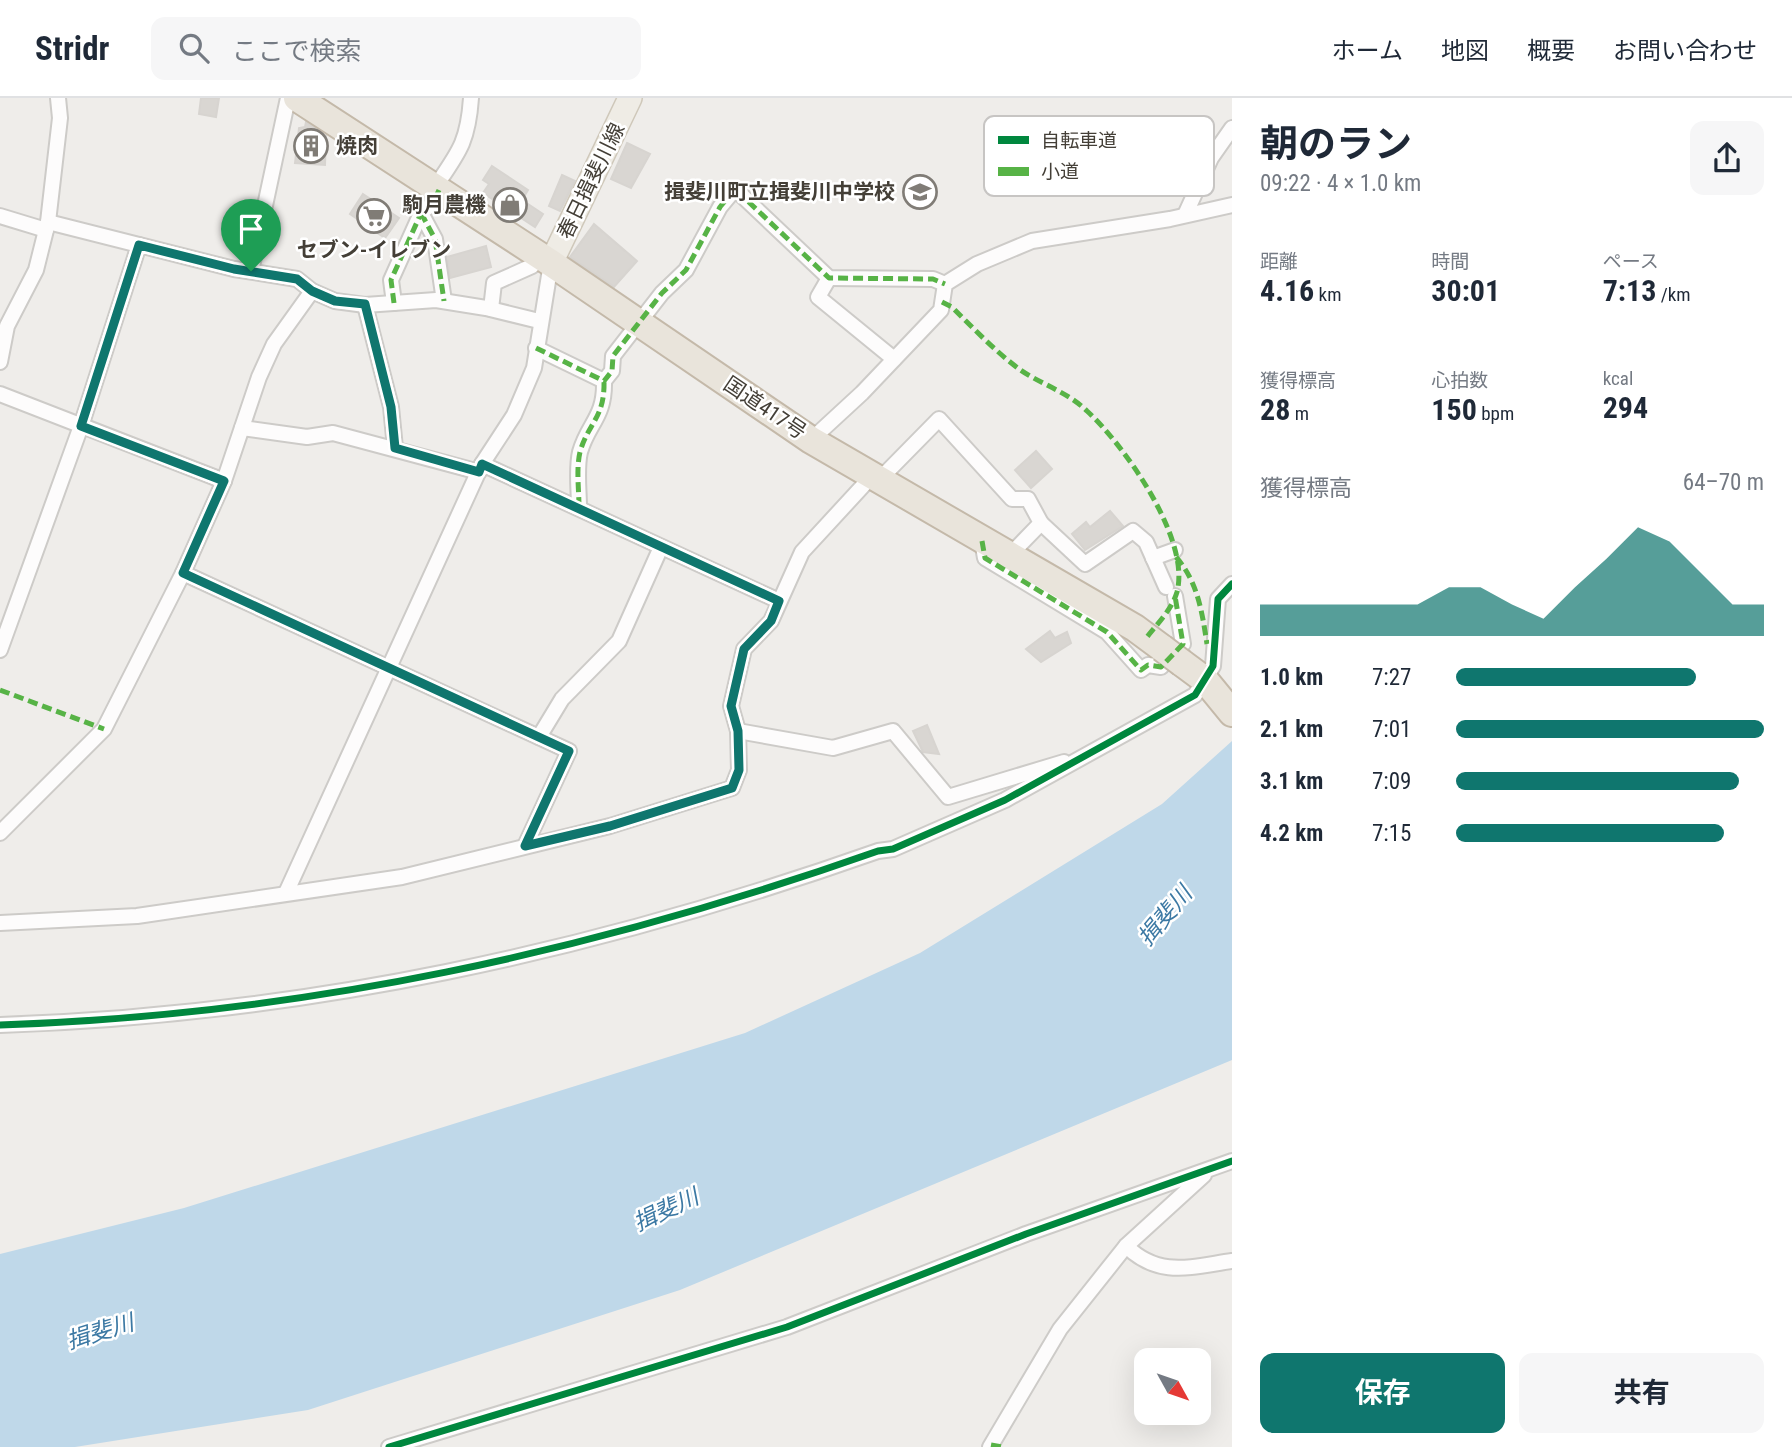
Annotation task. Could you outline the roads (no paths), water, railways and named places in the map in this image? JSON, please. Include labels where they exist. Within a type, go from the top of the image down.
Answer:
[{"type":"highway","name":"国道417号","points":[[297,98],[546,260],[811,440],[1008,557],[1123,621],[1205,680],[1228,708]]},
{"type":"main road","name":"春日揖斐川線","points":[[546,260],[631,98]]},
{"type":"street","points":[[0,362],[7,326],[36,270],[47,226],[60,118],[58,98]]},
{"type":"street","points":[[251,271],[288,98]]},
{"type":"street","points":[[394,303],[391,280],[421,213],[432,205],[437,189],[465,139],[471,98]]},
{"type":"street","points":[[1214,154],[1232,128]]},
{"type":"street","points":[[579,507],[579,458],[585,440],[600,415],[605,398],[604,382],[612,371],[613,356],[638,322],[686,270],[720,207],[735,189],[829,278],[933,279],[945,284]]},
{"type":"street","points":[[1185,215],[1194,196]]},
{"type":"street","points":[[811,440],[941,310],[945,284],[977,264],[1032,241],[1232,205]]},
{"type":"street","points":[[421,213],[435,239],[444,301]]},
{"type":"street","points":[[0,216],[297,279],[312,291],[335,301],[365,304],[444,301],[539,321]]},
{"type":"street","points":[[0,650],[81,426],[139,245]]},
{"type":"street","points":[[286,893],[481,468],[514,415],[534,368],[546,260],[494,283],[491,309]]},
{"type":"street","points":[[829,278],[818,297],[894,359]]},
{"type":"street","points":[[0,833],[104,729],[183,573],[224,481],[274,344],[312,291]]},
{"type":"street","points":[[365,304],[391,407],[395,448]]},
{"type":"street","points":[[536,348],[604,382]]},
{"type":"street","points":[[0,394],[224,481]]},
{"type":"street","points":[[0,923],[137,916],[402,877],[610,826],[732,788],[739,770],[738,731],[731,706],[744,649],[771,621],[802,552],[939,419],[1012,499],[1028,499],[1041,523],[1085,564],[1133,531],[1146,542],[1170,592],[1183,644],[1161,667],[1148,665],[1141,670],[1107,632],[985,558],[982,541]]},
{"type":"street","points":[[242,428],[307,437],[332,433],[481,468],[579,507],[779,601]]},
{"type":"street","points":[[1008,557],[1041,523]]},
{"type":"street","points":[[539,737],[562,699],[619,641],[661,547]]},
{"type":"street","points":[[1153,558],[1175,550]]},
{"type":"street","points":[[183,573],[569,751],[525,846]]},
{"type":"street","points":[[0,1025],[211,1010],[295,1000],[455,972],[543,953],[727,902],[878,851],[893,849],[1004,800],[1195,695],[1213,666],[1217,599],[1232,584]]},
{"type":"street","points":[[738,731],[833,748],[894,731],[948,797],[1089,754]]},
{"type":"street","points":[[388,1447],[787,1327],[1026,1234],[1232,1161]]},
{"type":"street","points":[[990,1447],[1060,1329],[1126,1246],[1211,1170]]},
{"type":"street","points":[[1126,1246],[1142,1261],[1172,1270],[1232,1261]]},
{"type":"water","name":"揖斐川","points":[[1232,741],[1232,1060],[680,1290],[308,1410],[75,1447],[0,1447],[0,1254],[184,1208],[745,1033],[920,953],[1162,804]]},
{"type":"place","name":"焼肉","points":[[311,146]]},
{"type":"place","name":"揖斐川町立揖斐川中学校","points":[[920,192]]},
{"type":"place","name":"駒月農機","points":[[510,205]]},
{"type":"place","name":"セブン-イレブン","points":[[374,216]]}]
